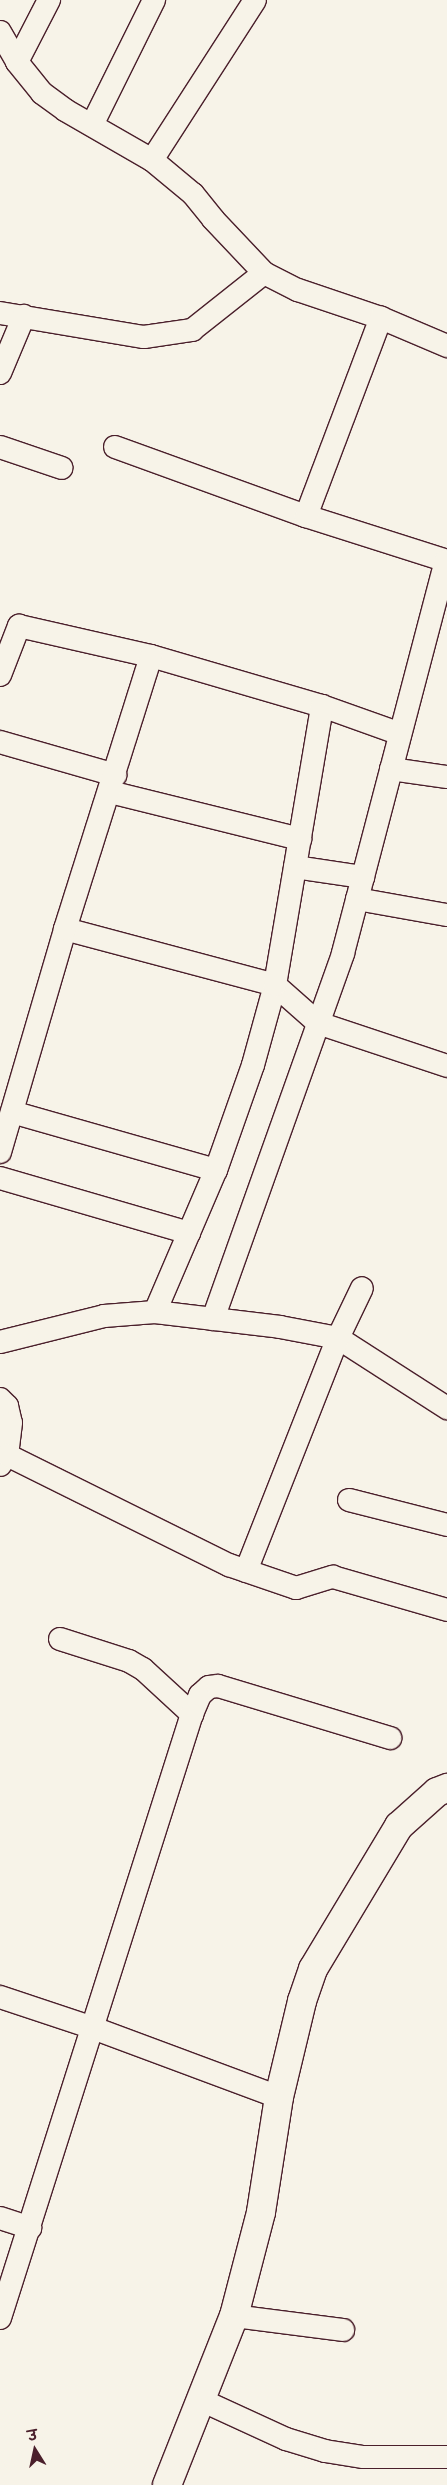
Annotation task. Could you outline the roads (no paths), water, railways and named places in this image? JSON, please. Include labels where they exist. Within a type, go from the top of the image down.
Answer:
[{"type":"street","points":[[17,62],[49,0]]},
{"type":"street","points":[[92,125],[154,0]]},
{"type":"street","points":[[152,160],[255,0]]},
{"type":"street","points":[[0,32],[17,62],[42,93],[152,160],[193,194],[213,219],[264,273],[298,290],[381,318],[447,346]]},
{"type":"street","points":[[0,313],[144,337],[192,330],[264,273]]},
{"type":"street","points":[[0,373],[24,316]]},
{"type":"street","points":[[306,516],[381,318]]},
{"type":"street","points":[[0,447],[62,468]]},
{"type":"street","points":[[115,447],[306,516],[446,561],[343,953],[213,1319]]},
{"type":"street","points":[[0,675],[19,626],[151,656],[322,706],[400,734]]},
{"type":"street","points":[[0,1152],[64,929],[151,656]]},
{"type":"street","points":[[155,1312],[216,1170],[253,1065],[275,985],[322,706]]},
{"type":"street","points":[[0,742],[112,783],[300,839]]},
{"type":"street","points":[[391,769],[447,777]]},
{"type":"street","points":[[295,867],[363,877]]},
{"type":"street","points":[[357,899],[447,914]]},
{"type":"street","points":[[64,929],[275,985],[318,1023],[447,1066]]},
{"type":"street","points":[[12,1112],[216,1170]]},
{"type":"street","points":[[0,1178],[189,1233]]},
{"type":"street","points":[[246,1571],[338,1338],[362,1288]]},
{"type":"street","points":[[0,1342],[104,1316],[155,1312],[280,1327],[338,1338],[447,1408]]},
{"type":"street","points":[[0,1399],[7,1406],[11,1423],[4,1460],[229,1565],[296,1588],[333,1577],[447,1610]]},
{"type":"street","points":[[348,1500],[447,1525]]},
{"type":"street","points":[[60,1639],[129,1661],[143,1669],[192,1714]]},
{"type":"street","points":[[0,2318],[192,1714],[200,1695],[209,1687],[218,1686],[390,1738]]},
{"type":"street","points":[[167,2485],[234,2316],[260,2212],[279,2097],[302,2001],[313,1969],[399,1826],[437,1792],[447,1788]]},
{"type":"street","points":[[0,1998],[93,2028],[279,2097]]},
{"type":"street","points":[[0,2218],[30,2228]]},
{"type":"street","points":[[234,2316],[343,2330]]},
{"type":"street","points":[[201,2400],[286,2439],[325,2451],[364,2457],[447,2457]]}]
